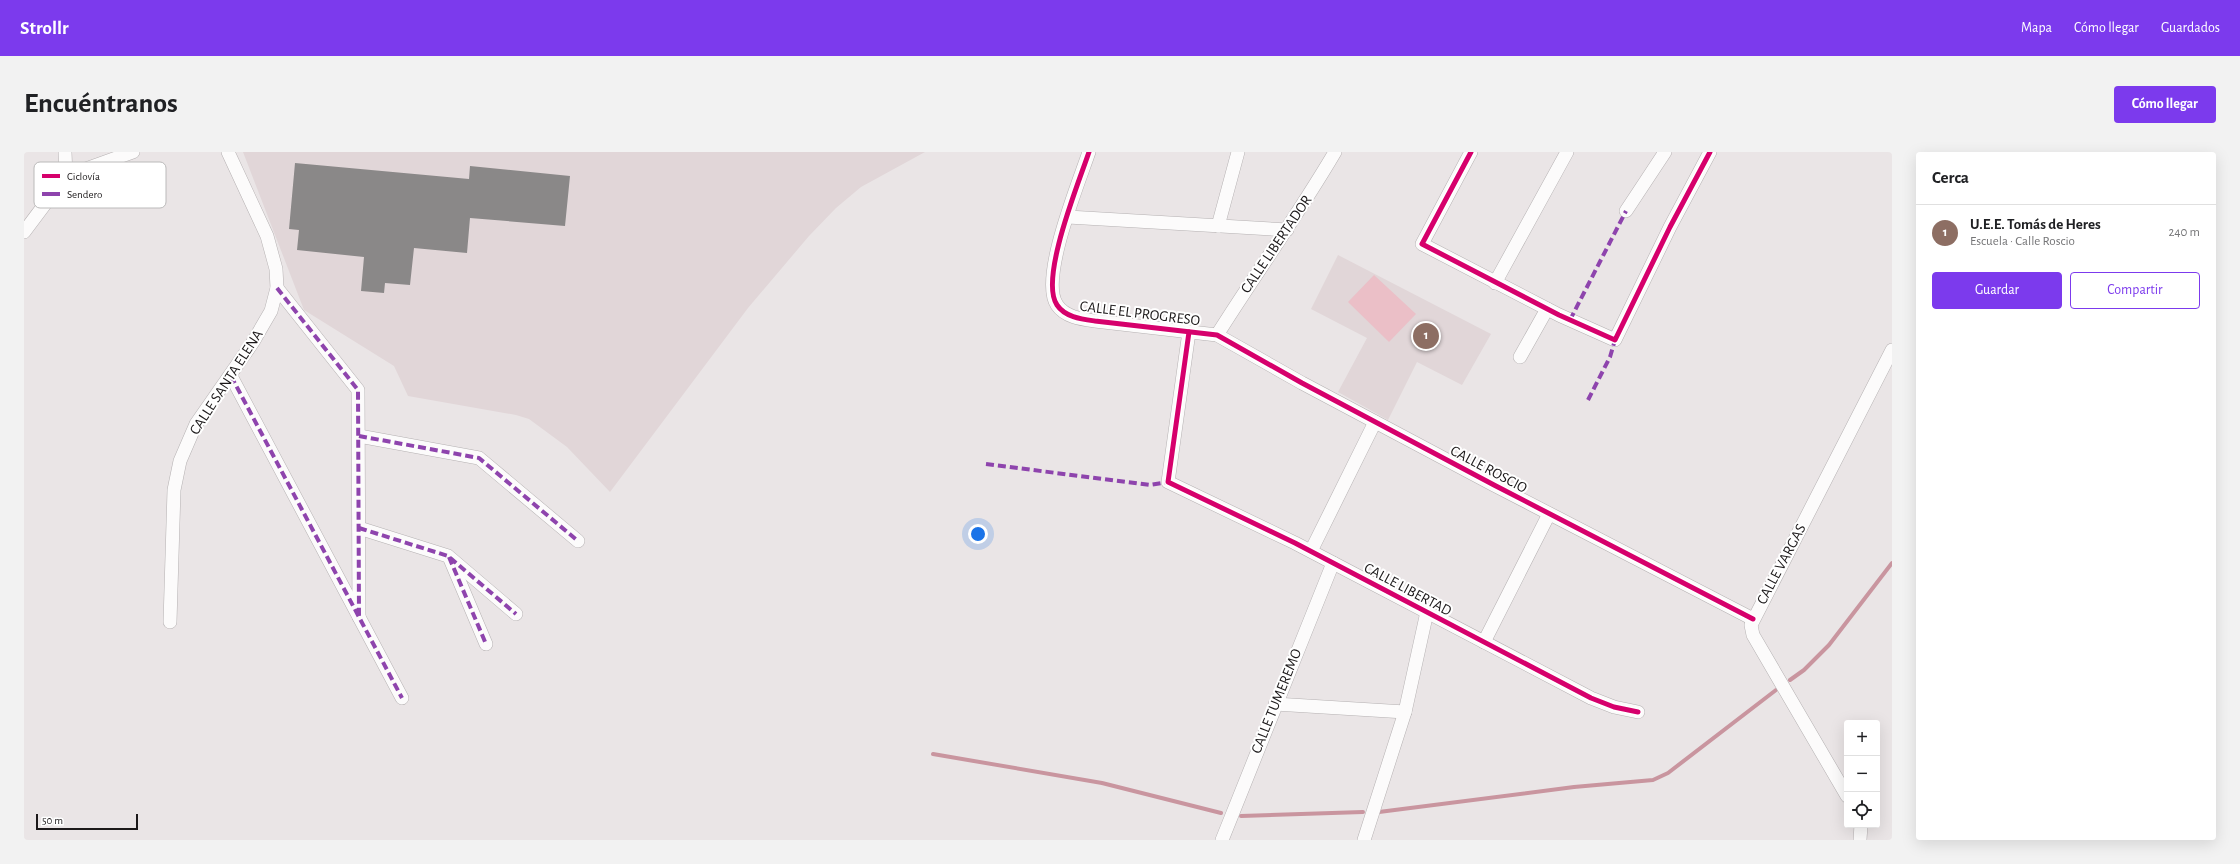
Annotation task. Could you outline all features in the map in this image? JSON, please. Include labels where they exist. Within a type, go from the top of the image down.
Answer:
[{"type":"street","points":[[65,152],[65,162]]},
{"type":"street","points":[[105,162],[133,152]]},
{"type":"street","name":"CALLE SANTA ELENA","points":[[170,622],[176,475],[180,461],[196,424],[231,376],[271,311],[277,288],[276,269],[267,236],[228,152]]},
{"type":"street","name":"CALLE EL PROGRESO","points":[[1089,152],[1051,275],[1054,299],[1062,310],[1076,318],[1216,334]]},
{"type":"street","points":[[1218,226],[1238,152]]},
{"type":"street","name":"CALLE LIBERTADOR","points":[[1216,334],[1287,230],[1335,152]]},
{"type":"street","points":[[1471,152],[1422,244],[1546,309],[1615,340],[1670,227],[1710,152]]},
{"type":"street","points":[[1495,283],[1567,152]]},
{"type":"street","points":[[1626,210],[1665,152]]},
{"type":"street","points":[[24,232],[42,208]]},
{"type":"street","points":[[1068,217],[1287,230]]},
{"type":"street","points":[[277,288],[357,387],[359,619]]},
{"type":"street","points":[[1520,357],[1546,309]]},
{"type":"street","name":"CALLE LIBERTAD","points":[[1189,332],[1168,482],[1311,551],[1591,698],[1614,707],[1638,712]]},
{"type":"street","name":"CALLE ROSCIO","points":[[1216,334],[1375,422],[1753,619]]},
{"type":"street","name":"CALLE VARGAS","points":[[1845,792],[1752,635],[1753,619],[1892,350]]},
{"type":"street","points":[[231,376],[402,698]]},
{"type":"street","points":[[1311,551],[1375,422]]},
{"type":"street","points":[[358,436],[480,458],[578,541]]},
{"type":"street","points":[[1484,642],[1549,514]]},
{"type":"street","points":[[359,528],[448,556],[516,614]]},
{"type":"street","points":[[448,556],[486,644]]},
{"type":"street","name":"CALLE TUMEREMO","points":[[1222,840],[1275,704],[1333,563]]},
{"type":"street","points":[[1364,840],[1405,712],[1427,612]]},
{"type":"street","points":[[1275,704],[1405,712]]},
{"type":"street","points":[[1860,840],[1861,828]]},
{"type":"shaded area","points":[[243,152],[925,152],[861,187],[836,208],[809,236],[748,308],[610,492],[567,447],[529,419],[516,415],[408,396],[394,366],[304,310]]},
{"type":"shaded area","points":[[1338,255],[1491,334],[1462,385],[1417,362],[1388,420],[1338,392],[1367,338],[1311,309]]},
{"type":"shaded area","points":[[1374,275],[1416,314],[1389,342],[1348,302]]},
{"type":"building","points":[[295,163],[469,179],[470,166],[570,176],[565,226],[470,218],[467,253],[414,248],[410,285],[385,283],[384,293],[361,291],[364,257],[297,250],[299,230],[289,229]]},
{"type":"waterway","points":[[1790,680],[1804,670],[1829,645],[1892,563]]},
{"type":"waterway","points":[[1379,812],[1574,787],[1653,780],[1668,773],[1776,690]]},
{"type":"waterway","points":[[933,754],[1102,783],[1221,813]]},
{"type":"waterway","points":[[1241,816],[1363,812]]},
{"type":"marked path","points":[[1570,320],[1626,211]]},
{"type":"marked path","points":[[277,288],[358,390],[359,617]]},
{"type":"marked path","points":[[1588,400],[1610,357],[1615,340]]},
{"type":"marked path","points":[[231,376],[402,698]]},
{"type":"marked path","points":[[359,436],[479,458],[578,541]]},
{"type":"marked path","points":[[986,464],[1150,485],[1168,482]]},
{"type":"marked path","points":[[359,528],[448,556],[516,614]]},
{"type":"marked path","points":[[449,557],[486,644]]},
{"type":"cycle path","points":[[1089,152],[1062,230],[1053,274],[1053,292],[1057,305],[1064,312],[1074,317],[1090,320],[1217,335],[1302,383],[1494,485],[1753,619]]},
{"type":"cycle path","points":[[1471,152],[1422,244],[1559,315],[1615,340],[1670,227],[1710,152]]},
{"type":"cycle path","points":[[1189,332],[1168,482],[1295,543],[1591,698],[1614,707],[1638,712]]},
{"type":"place","name":"U.E.E. Tomás de Heres","points":[[1426,336]]}]
